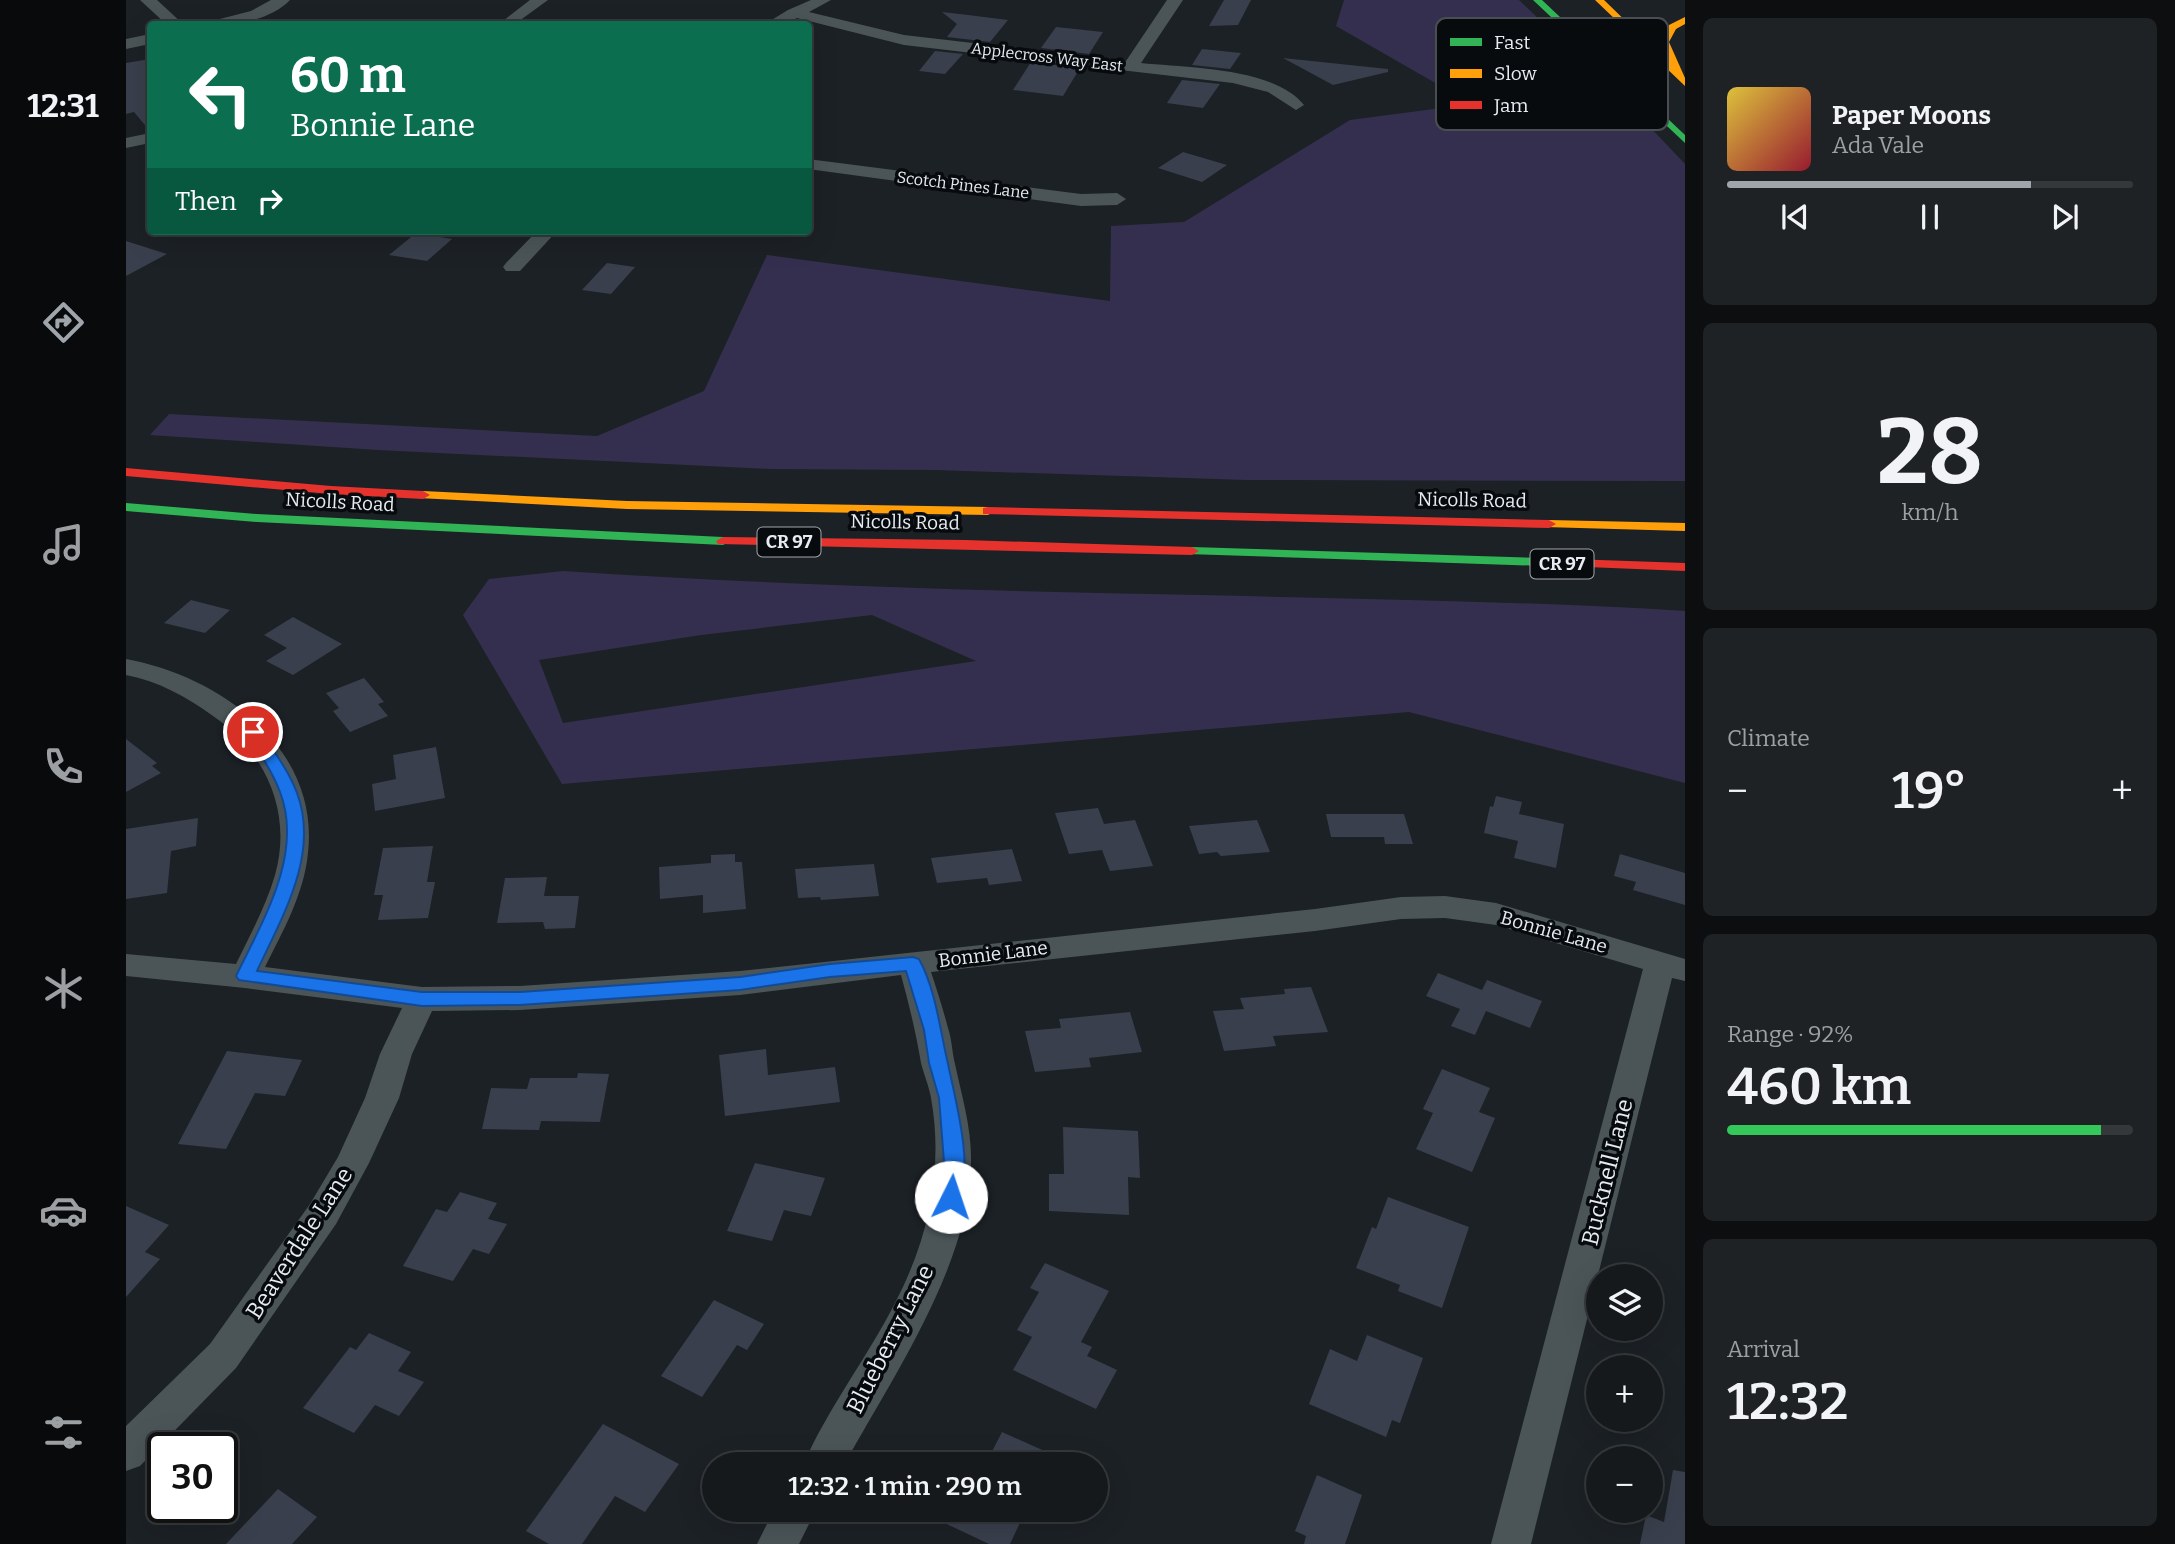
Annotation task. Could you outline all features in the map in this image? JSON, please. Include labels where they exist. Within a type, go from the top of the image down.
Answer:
[{"type":"highway","points":[[1537,0],[1556,18]]},
{"type":"highway","points":[[1558,0],[1576,18]]},
{"type":"highway","points":[[1599,0],[1618,18]]},
{"type":"highway","points":[[1668,36],[1672,27],[1685,20]]},
{"type":"highway","points":[[1668,49],[1681,79]]},
{"type":"highway","points":[[1668,66],[1681,79]]},
{"type":"highway","points":[[1668,110],[1685,127]]},
{"type":"highway","points":[[1668,124],[1685,140]]},
{"type":"highway","name":"Nicolls Road","points":[[126,472],[331,491],[627,505],[953,509],[1685,527]]},
{"type":"highway","name":"Nicolls Road","points":[[126,506],[271,519],[686,541],[965,544],[1685,567]]},
{"type":"street","points":[[148,0],[171,21]]},
{"type":"street","points":[[229,21],[256,14],[282,0]]},
{"type":"street","points":[[510,21],[540,0]]},
{"type":"street","points":[[779,21],[823,0]]},
{"type":"street","points":[[1130,67],[1175,0]]},
{"type":"street","name":"Applecross Way East","points":[[793,13],[904,40],[1233,78],[1274,88],[1296,105]]},
{"type":"street","points":[[126,44],[147,40]]},
{"type":"street","points":[[126,143],[147,139]]},
{"type":"street","name":"Scotch Pines Lane","points":[[812,165],[1081,200],[1117,199]]},
{"type":"street","points":[[513,267],[544,235]]},
{"type":"street","points":[[126,667],[198,692],[253,732],[277,768],[289,794],[294,817],[293,857],[285,892],[245,976]]},
{"type":"street","name":"Bonnie Lane","points":[[126,965],[245,976],[422,999],[520,999],[740,983],[1172,933],[1315,920],[1401,908],[1445,907],[1496,914],[1672,967]]},
{"type":"street","name":"Blueberry Lane","points":[[830,1452],[912,1308],[942,1232],[951,1197],[954,1162],[948,1098],[938,1063],[933,1030],[913,964]]},
{"type":"street","name":"Bucknell Lane","points":[[1511,1544],[1672,967]]},
{"type":"street","name":"Beaverdale Lane","points":[[126,1453],[223,1356],[323,1214],[382,1098],[396,1054],[422,999]]},
{"type":"street","points":[[777,1544],[789,1522]]},
{"type":"shaded area","points":[[1344,0],[1519,0],[1538,18],[1436,18],[1436,83],[1336,26]]},
{"type":"shaded area","points":[[1436,109],[1436,130],[1653,130],[1685,164],[1685,481],[1247,480],[936,470],[771,469],[378,450],[150,435],[169,414],[597,436],[704,391],[767,255],[1110,301],[1111,226],[1184,222],[1350,120]]},
{"type":"shaded area","points":[[563,571],[882,587],[1443,601],[1685,611],[1685,783],[1409,712],[562,784],[463,615],[489,579]],"holes":[[[872,615],[976,661],[563,723],[539,660],[701,635]]]},
{"type":"building","points":[[1224,0],[1251,0],[1238,25],[1209,26]]},
{"type":"building","points":[[942,12],[1008,20],[990,42],[947,37],[957,24]]},
{"type":"building","points":[[1056,27],[1103,32],[1089,54],[1041,48]]},
{"type":"building","points":[[1202,49],[1241,53],[1230,69],[1192,65]]},
{"type":"building","points":[[935,51],[963,54],[945,74],[919,71]]},
{"type":"building","points":[[1283,58],[1388,69],[1388,72],[1333,85]]},
{"type":"building","points":[[147,60],[147,127],[134,112],[126,114],[126,63]]},
{"type":"building","points":[[1031,62],[1080,68],[1063,96],[1013,90]]},
{"type":"building","points":[[1182,80],[1220,84],[1203,108],[1167,103]]},
{"type":"building","points":[[1183,152],[1227,165],[1202,182],[1158,168]]},
{"type":"building","points":[[414,235],[452,239],[427,261],[389,255]]},
{"type":"building","points":[[126,241],[167,254],[126,276]]},
{"type":"building","points":[[607,263],[635,267],[611,294],[582,290]]},
{"type":"building","points":[[191,600],[230,610],[205,633],[164,623]]},
{"type":"building","points":[[293,617],[342,644],[293,675],[266,661],[287,648],[264,635]]},
{"type":"building","points":[[364,678],[384,702],[378,704],[388,716],[350,732],[333,711],[339,708],[326,693]]},
{"type":"building","points":[[126,739],[157,763],[152,766],[161,773],[126,792]]},
{"type":"building","points":[[436,747],[445,798],[375,811],[372,784],[396,779],[393,755]]},
{"type":"building","points":[[1496,796],[1522,802],[1519,814],[1564,824],[1556,868],[1514,858],[1518,841],[1484,833],[1490,806],[1493,807]]},
{"type":"building","points":[[1098,808],[1104,824],[1135,820],[1153,866],[1110,871],[1102,850],[1069,854],[1055,813]]},
{"type":"building","points":[[1326,814],[1404,814],[1413,844],[1385,844],[1384,837],[1331,837]]},
{"type":"building","points":[[198,818],[196,846],[171,851],[167,893],[126,899],[126,829]]},
{"type":"building","points":[[1257,820],[1270,852],[1221,856],[1217,852],[1199,854],[1189,826]]},
{"type":"building","points":[[433,846],[427,882],[435,882],[428,918],[378,920],[383,895],[374,895],[383,848]]},
{"type":"building","points":[[1012,849],[1022,881],[989,885],[987,878],[937,883],[931,858]]},
{"type":"building","points":[[735,854],[735,862],[742,862],[746,909],[703,913],[703,895],[660,899],[659,867],[711,863],[711,855]]},
{"type":"building","points":[[1620,854],[1685,873],[1685,905],[1633,890],[1636,882],[1614,876]]},
{"type":"building","points":[[874,864],[879,896],[821,900],[820,897],[798,898],[795,869]]},
{"type":"building","points":[[547,877],[544,896],[579,896],[575,928],[545,929],[543,922],[497,923],[505,878]]},
{"type":"building","points":[[1438,973],[1482,990],[1487,980],[1542,1001],[1530,1028],[1486,1011],[1475,1035],[1451,1026],[1460,1009],[1426,996]]},
{"type":"building","points":[[1311,987],[1328,1032],[1273,1036],[1276,1046],[1224,1051],[1213,1011],[1244,1009],[1240,998],[1285,994],[1284,989]]},
{"type":"building","points":[[1130,1012],[1142,1052],[1089,1058],[1091,1067],[1035,1072],[1025,1031],[1061,1028],[1059,1019]]},
{"type":"building","points":[[766,1049],[768,1075],[835,1067],[840,1102],[725,1116],[719,1055]]},
{"type":"building","points":[[227,1051],[302,1060],[285,1096],[255,1093],[226,1149],[178,1144]]},
{"type":"building","points":[[1442,1069],[1490,1088],[1479,1112],[1495,1118],[1472,1172],[1416,1149],[1433,1113],[1423,1109]]},
{"type":"building","points":[[578,1073],[609,1074],[600,1122],[541,1121],[539,1130],[482,1129],[491,1088],[527,1089],[530,1078],[577,1078]]},
{"type":"building","points":[[1063,1127],[1138,1131],[1140,1178],[1128,1177],[1129,1215],[1049,1211],[1049,1174],[1064,1174]]},
{"type":"building","points":[[755,1163],[825,1178],[811,1216],[784,1210],[772,1241],[727,1231]]},
{"type":"building","points":[[460,1192],[497,1203],[488,1219],[507,1224],[489,1254],[473,1249],[453,1281],[403,1266],[436,1209],[447,1212]]},
{"type":"building","points":[[1388,1197],[1469,1227],[1442,1308],[1398,1291],[1400,1285],[1356,1268],[1372,1227],[1376,1229]]},
{"type":"building","points":[[126,1206],[169,1225],[145,1252],[160,1259],[126,1297]]},
{"type":"building","points":[[1045,1263],[1109,1291],[1081,1342],[1092,1347],[1087,1356],[1117,1370],[1096,1409],[1013,1370],[1032,1337],[1017,1330],[1039,1292],[1030,1288]]},
{"type":"building","points":[[714,1300],[764,1324],[747,1350],[737,1345],[702,1397],[661,1376]]},
{"type":"building","points":[[369,1333],[411,1352],[398,1371],[424,1382],[399,1416],[375,1405],[354,1433],[303,1408],[350,1347],[356,1350]]},
{"type":"building","points":[[1367,1335],[1423,1358],[1400,1423],[1392,1420],[1386,1437],[1309,1404],[1330,1349],[1357,1361]]},
{"type":"building","points":[[603,1424],[679,1464],[645,1512],[615,1496],[582,1544],[549,1544],[526,1531]]},
{"type":"building","points":[[1002,1432],[1047,1452],[992,1452]]},
{"type":"building","points":[[1673,1470],[1685,1472],[1685,1544],[1640,1544],[1644,1523],[1664,1522]]},
{"type":"building","points":[[1317,1475],[1362,1495],[1345,1544],[1304,1544],[1306,1536],[1295,1531]]},
{"type":"building","points":[[278,1489],[317,1517],[292,1544],[226,1544]]},
{"type":"building","points":[[942,1522],[1020,1522],[1010,1544],[989,1544]]},
{"type":"traffic: fast","points":[[1537,0],[1556,18]]},
{"type":"traffic: fast","points":[[1668,124],[1685,140]]},
{"type":"traffic: fast","points":[[126,507],[257,518],[723,541]]},
{"type":"traffic: fast","points":[[1192,551],[1543,562]]},
{"type":"traffic: slow","points":[[1599,0],[1618,18]]},
{"type":"traffic: slow","points":[[1668,36],[1672,27],[1685,20]]},
{"type":"traffic: slow","points":[[1668,50],[1677,75]]},
{"type":"traffic: slow","points":[[1668,67],[1685,83]]},
{"type":"traffic: slow","points":[[423,495],[627,505],[988,511]]},
{"type":"traffic: slow","points":[[1549,524],[1685,527]]},
{"type":"traffic: jam","points":[[126,472],[331,490],[423,495]]},
{"type":"traffic: jam","points":[[988,511],[1549,524]]},
{"type":"traffic: jam","points":[[723,541],[965,544],[1192,551]]},
{"type":"traffic: jam","points":[[1543,562],[1685,567]]},
{"type":"route","points":[[253,732],[277,768],[289,794],[294,817],[293,857],[285,892],[245,976],[422,999],[520,999],[740,983],[830,971],[913,964],[933,1030],[938,1063],[948,1098],[954,1162],[951,1197]]}]
